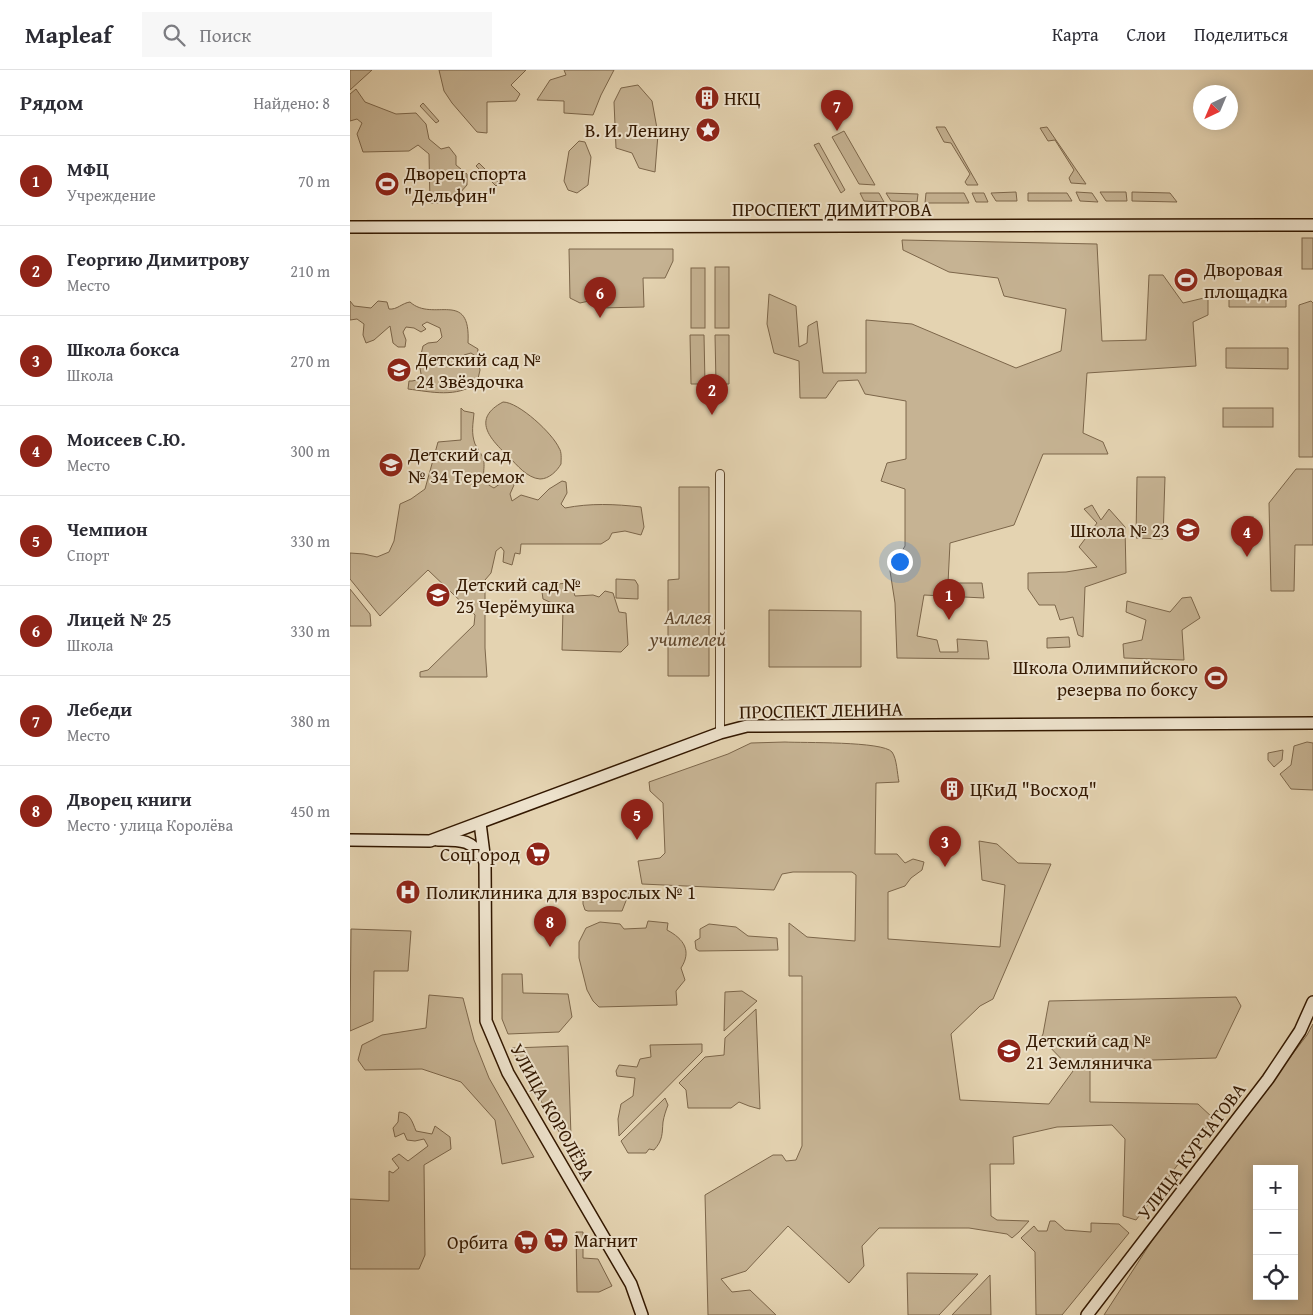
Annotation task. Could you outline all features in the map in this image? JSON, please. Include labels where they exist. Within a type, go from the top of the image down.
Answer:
[{"type":"main road","name":"ПРОСПЕКТ ДИМИТРОВА","points":[[350,227],[1313,225]]},
{"type":"main road","name":"ПРОСПЕКТ ЛЕНИНА","points":[[350,840],[430,840],[720,733],[747,726],[1313,723]]},
{"type":"main road","name":"УЛИЦА КОРОЛЁВА","points":[[480,823],[485,862],[486,1021],[508,1073],[631,1284],[642,1315]]},
{"type":"main road","points":[[430,840],[450,840],[467,843],[478,849],[485,862]]},
{"type":"main road","name":"УЛИЦА КУРЧАТОВА","points":[[1087,1315],[1268,1079],[1300,1031],[1313,1002]]},
{"type":"street","points":[[720,474],[720,733]]},
{"type":"green space","points":[[350,70],[372,70],[350,90]]},
{"type":"green space","points":[[439,70],[526,70],[511,85],[520,94],[516,101],[487,102],[487,133],[477,132],[452,103],[444,91]]},
{"type":"green space","points":[[564,70],[614,70],[593,115],[564,113],[564,101],[537,100],[550,80],[566,75]]},
{"type":"green space","points":[[638,85],[652,101],[658,134],[655,172],[639,168],[632,153],[616,148],[614,102],[621,88]]},
{"type":"green space","points":[[356,89],[365,102],[396,114],[416,113],[426,124],[429,139],[441,149],[449,147],[456,156],[456,165],[467,174],[467,185],[451,203],[430,203],[429,154],[418,145],[409,151],[363,152],[357,134],[362,123],[357,119],[350,121],[350,94]]},
{"type":"green space","points":[[423,103],[439,121],[436,123],[420,106]]},
{"type":"green space","points":[[936,127],[945,127],[978,185],[967,185],[965,182],[970,174],[951,143],[944,142]]},
{"type":"green space","points":[[1047,127],[1086,184],[1071,183],[1069,178],[1074,170],[1055,140],[1048,141],[1040,128]]},
{"type":"green space","points":[[844,131],[875,185],[859,184],[832,137]]},
{"type":"green space","points":[[579,141],[585,142],[591,157],[588,185],[577,193],[568,190],[564,181],[569,151]]},
{"type":"green space","points":[[819,143],[845,190],[841,193],[814,145]]},
{"type":"green space","points":[[479,163],[499,183],[496,186],[476,166]]},
{"type":"green space","points":[[1016,192],[1017,201],[996,201],[991,193]]},
{"type":"green space","points":[[1076,192],[1092,193],[1098,202],[1080,201]]},
{"type":"green space","points":[[1100,192],[1126,192],[1127,201],[1106,201]]},
{"type":"green space","points":[[1132,192],[1170,193],[1177,202],[1132,201]]},
{"type":"green space","points":[[860,193],[879,193],[884,202],[864,201]]},
{"type":"green space","points":[[886,193],[918,194],[917,202],[891,201]]},
{"type":"green space","points":[[926,193],[964,193],[969,203],[925,203]]},
{"type":"green space","points":[[972,193],[984,193],[988,202],[976,202]]},
{"type":"green space","points":[[1028,193],[1067,193],[1072,201],[1028,201]]},
{"type":"green space","points":[[1302,238],[1313,238],[1313,269],[1302,269]]},
{"type":"green space","points":[[902,240],[1097,244],[1102,341],[1146,340],[1149,275],[1163,275],[1183,303],[1208,297],[1208,315],[1193,322],[1196,366],[1087,373],[1083,433],[1103,442],[1108,454],[1043,454],[1014,525],[950,543],[948,583],[982,583],[984,598],[924,595],[917,636],[937,640],[940,652],[958,652],[957,639],[987,641],[989,659],[897,658],[895,603],[890,571],[905,546],[905,489],[881,481],[887,463],[906,459],[906,401],[865,394],[858,380],[838,381],[826,398],[800,398],[799,361],[774,353],[767,324],[769,294],[796,306],[799,347],[807,343],[808,326],[817,321],[823,373],[866,373],[866,320],[912,324],[1016,368],[1061,351],[1066,309],[1004,296],[998,278],[949,272],[903,250]]},
{"type":"green space","points":[[569,249],[673,249],[673,261],[665,278],[643,278],[644,307],[598,308],[589,301],[580,303],[570,298]]},
{"type":"green space","points":[[715,267],[729,267],[729,328],[715,328]]},
{"type":"green space","points":[[691,268],[705,268],[705,328],[691,328]]},
{"type":"green space","name":"Дворовая площадка","points":[[1178,277],[1194,277],[1194,284],[1179,284]]},
{"type":"green space","points":[[1229,290],[1286,291],[1286,307],[1229,307]]},
{"type":"green space","points":[[350,301],[354,306],[371,308],[378,301],[387,302],[389,309],[410,302],[419,308],[429,310],[457,311],[463,316],[467,326],[468,343],[478,349],[477,357],[471,353],[464,355],[457,365],[470,363],[479,366],[477,383],[461,391],[444,393],[408,389],[409,381],[422,379],[419,363],[423,346],[428,343],[437,342],[442,337],[440,328],[427,322],[422,325],[426,329],[421,332],[414,328],[406,327],[403,332],[406,340],[405,347],[398,347],[393,343],[390,326],[374,340],[366,343],[363,335],[364,324],[357,319],[350,320]]},
{"type":"green space","points":[[1311,301],[1313,303],[1313,457],[1299,457],[1299,305]]},
{"type":"green space","points":[[690,335],[704,335],[705,384],[691,384]]},
{"type":"green space","points":[[715,335],[729,335],[729,384],[716,384]]},
{"type":"green space","points":[[1226,348],[1288,348],[1288,369],[1226,368]]},
{"type":"green space","points":[[503,402],[510,403],[526,413],[543,427],[556,442],[561,451],[561,464],[550,476],[540,479],[527,474],[490,436],[486,422],[488,415]]},
{"type":"green space","points":[[461,408],[464,411],[474,413],[473,436],[483,458],[486,482],[494,488],[504,481],[511,481],[514,485],[510,494],[512,501],[521,495],[538,500],[549,489],[562,481],[566,482],[567,493],[561,504],[565,508],[603,504],[641,507],[644,527],[641,535],[625,531],[612,533],[609,539],[601,544],[521,544],[520,554],[515,553],[512,565],[503,562],[504,551],[501,547],[496,551],[491,573],[485,580],[487,677],[420,677],[420,672],[428,670],[474,625],[475,615],[428,570],[380,616],[350,579],[350,553],[377,557],[389,552],[394,541],[400,504],[425,489],[438,442],[461,440]]},
{"type":"green space","points":[[1223,408],[1273,408],[1273,427],[1223,427]]},
{"type":"green space","points":[[1296,469],[1313,469],[1313,545],[1295,545],[1294,591],[1271,591],[1269,503]]},
{"type":"green space","points":[[1137,477],[1165,477],[1163,539],[1136,538]]},
{"type":"green space","name":"Аллея учителей","points":[[679,487],[709,487],[709,676],[668,676],[668,580],[679,579]]},
{"type":"green space","points":[[1092,505],[1101,520],[1109,509],[1125,527],[1126,573],[1085,587],[1083,637],[1078,635],[1073,617],[1060,620],[1055,605],[1039,605],[1028,589],[1028,573],[1066,572],[1097,567],[1079,547],[1097,523],[1084,509]]},
{"type":"green space","points":[[1244,517],[1253,517],[1253,546],[1244,546]]},
{"type":"green space","points":[[616,579],[635,580],[638,585],[638,599],[616,598]]},
{"type":"green space","points":[[571,583],[575,596],[593,595],[599,597],[605,591],[613,593],[619,612],[626,613],[628,645],[621,652],[562,650],[563,608],[543,599],[541,585]]},
{"type":"green space","points":[[350,589],[370,614],[371,626],[350,626]]},
{"type":"green space","points":[[1191,597],[1200,618],[1182,630],[1184,660],[1124,658],[1123,644],[1142,640],[1146,620],[1126,612],[1127,601],[1170,612],[1182,598]]},
{"type":"green space","points":[[769,610],[861,611],[861,667],[769,667]]},
{"type":"green space","points":[[1069,637],[1070,647],[1047,648],[1047,638]]},
{"type":"green space","points":[[1307,742],[1313,743],[1313,790],[1291,789],[1280,774],[1291,765],[1294,746]]},
{"type":"green space","points":[[751,743],[859,744],[886,748],[894,755],[899,782],[876,783],[875,854],[897,854],[905,863],[913,859],[924,862],[922,870],[911,878],[905,886],[888,892],[888,939],[1000,947],[1005,885],[982,880],[979,841],[997,844],[1018,863],[1051,864],[993,999],[980,1006],[951,1034],[960,1100],[1049,1104],[1073,1071],[1041,1038],[1049,1001],[1236,997],[1241,1006],[1216,1058],[1090,1062],[1090,1102],[1198,1104],[1213,1118],[1136,1220],[1123,1216],[1125,1139],[1112,1125],[1057,1127],[1013,1137],[1014,1164],[990,1164],[991,1216],[997,1220],[1029,1221],[1012,1238],[1007,1234],[969,1228],[879,1228],[862,1246],[864,1266],[849,1283],[788,1226],[746,1271],[721,1279],[732,1292],[750,1290],[776,1315],[708,1315],[705,1195],[773,1155],[782,1155],[786,1161],[796,1160],[802,1146],[802,976],[789,976],[789,923],[807,937],[855,941],[856,875],[852,872],[793,872],[782,874],[774,890],[642,884],[638,861],[660,858],[665,853],[663,803],[650,791],[649,782],[728,754]]},
{"type":"green space","points":[[1283,750],[1282,760],[1274,767],[1268,760],[1268,753]]},
{"type":"green space","points":[[583,892],[629,893],[622,911],[588,911],[585,910],[583,904]]},
{"type":"green space","points":[[648,921],[668,923],[667,930],[682,941],[686,951],[681,968],[685,980],[676,991],[677,1005],[599,1007],[587,990],[579,958],[579,942],[586,928],[600,922],[620,924],[624,929],[646,928]]},
{"type":"green space","points":[[709,924],[736,927],[748,936],[777,938],[778,950],[699,951],[696,949],[695,941],[700,938],[700,929]]},
{"type":"green space","points":[[351,929],[411,931],[408,971],[374,971],[373,1021],[350,1031]]},
{"type":"green space","points":[[502,974],[522,974],[523,993],[568,994],[572,1017],[559,1032],[508,1034],[502,1019]]},
{"type":"green space","points":[[742,991],[757,1001],[724,1031],[725,992]]},
{"type":"green space","points":[[429,995],[463,998],[474,1040],[489,1078],[534,1157],[502,1164],[495,1120],[461,1082],[422,1069],[365,1070],[358,1060],[362,1045],[382,1035],[426,1028]]},
{"type":"green space","points":[[756,1009],[760,1109],[739,1102],[731,1108],[688,1108],[686,1090],[679,1083],[705,1057],[724,1055],[725,1038]]},
{"type":"green space","points":[[1313,1024],[1313,1315],[1104,1315],[1157,1233],[1307,1035]]},
{"type":"green space","points":[[702,1044],[702,1052],[619,1136],[618,1119],[621,1104],[633,1096],[635,1078],[617,1076],[616,1071],[619,1065],[637,1067],[640,1059],[651,1057],[650,1045]]},
{"type":"green space","points":[[568,1046],[571,1136],[561,1135],[518,1062],[512,1048]]},
{"type":"green space","points":[[665,1098],[668,1105],[663,1120],[662,1137],[657,1146],[654,1150],[649,1149],[646,1153],[628,1153],[621,1141]]},
{"type":"green space","points":[[399,1112],[408,1116],[416,1131],[432,1134],[435,1126],[450,1137],[451,1149],[424,1165],[425,1255],[419,1269],[350,1269],[350,1199],[389,1201],[389,1171],[393,1173],[399,1168],[392,1159],[399,1154],[408,1161],[428,1146],[424,1139],[407,1140],[404,1133],[395,1137],[393,1128],[398,1122]]},
{"type":"green space","points":[[1050,1221],[1055,1221],[1065,1230],[1091,1232],[1091,1223],[1119,1224],[1129,1233],[1062,1315],[1036,1315],[1035,1252],[1021,1238],[1034,1226],[1038,1231],[1047,1231]]},
{"type":"green space","points":[[576,1232],[583,1232],[583,1258],[598,1259],[612,1286],[599,1292],[577,1292]]},
{"type":"green space","points":[[907,1273],[978,1274],[939,1315],[908,1315]]},
{"type":"green space","points":[[990,1275],[991,1315],[952,1315]]},
{"type":"place","name":"НКЦ","points":[[707,98]]},
{"type":"place","name":"В. И. Ленину","points":[[708,130]]},
{"type":"place","name":"Лебеди","points":[[837,131]]},
{"type":"place","name":"Дворец спорта \"Дельфин\"","points":[[387,184]]},
{"type":"place","name":"Дворовая площадка","points":[[1186,280]]},
{"type":"place","name":"Лицей № 25","points":[[600,318]]},
{"type":"place","name":"Детский сад № 24 Звёздочка","points":[[399,370]]},
{"type":"place","name":"Георгию Димитрову","points":[[712,415]]},
{"type":"place","name":"Детский сад № 34 Теремок","points":[[391,465]]},
{"type":"place","name":"Школа № 23","points":[[1188,530]]},
{"type":"place","name":"Моисеев С.Ю.","points":[[1247,557]]},
{"type":"place","name":"Детский сад № 25 Черёмушка","points":[[438,595]]},
{"type":"place","name":"МФЦ","points":[[949,620]]},
{"type":"place","name":"Школа Олимпийского резерва по боксу","points":[[1216,678]]},
{"type":"place","name":"ЦКиД \"Восход\"","points":[[952,789]]},
{"type":"place","name":"Чемпион","points":[[637,840]]},
{"type":"place","name":"СоцГород","points":[[538,854]]},
{"type":"place","name":"Школа бокса","points":[[945,867]]},
{"type":"place","name":"Поликлиника для взрослых № 1","points":[[408,892]]},
{"type":"place","name":"Дворец книги","points":[[550,947]]},
{"type":"place","name":"Детский сад № 21 Земляничка","points":[[1009,1051]]},
{"type":"place","name":"Магнит","points":[[556,1240]]},
{"type":"place","name":"Орбита","points":[[526,1242]]}]
